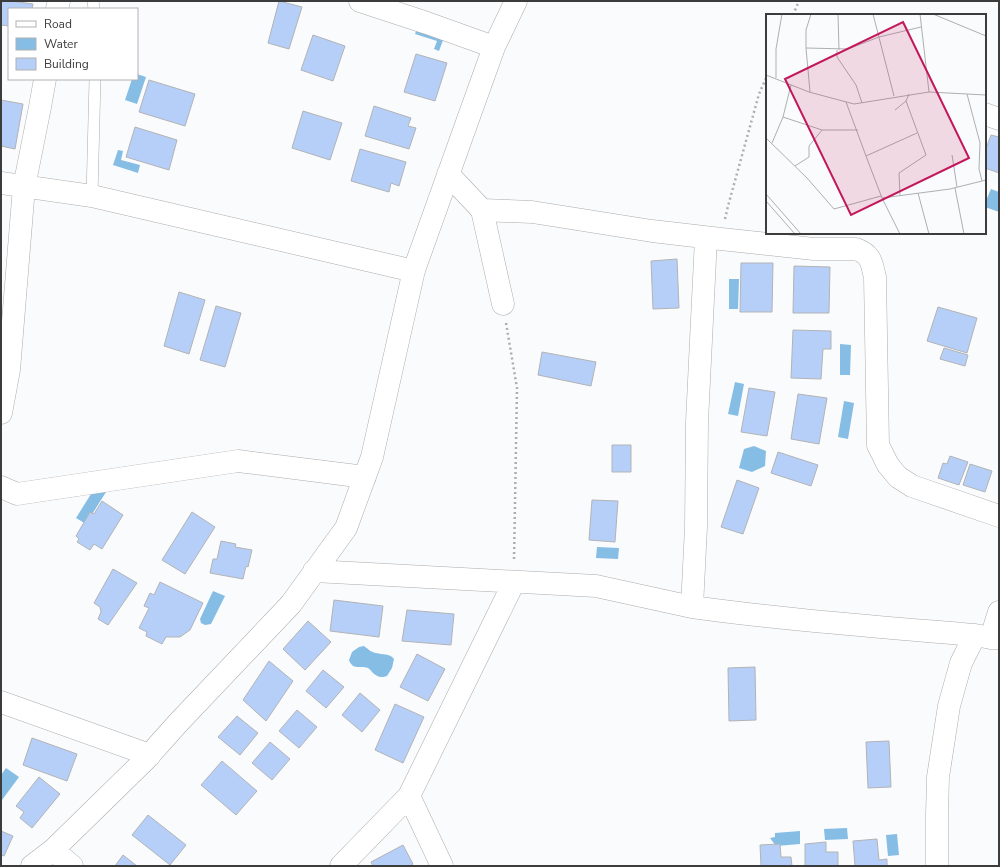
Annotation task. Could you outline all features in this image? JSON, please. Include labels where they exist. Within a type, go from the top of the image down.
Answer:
[{"type":"street","points":[[360,1],[494,47]]},
{"type":"street","points":[[32,866],[53,850],[150,755],[291,604],[346,528],[372,457],[414,271],[494,47],[516,1]]},
{"type":"street","points":[[1,413],[9,370],[24,187],[45,80]]},
{"type":"street","points":[[986,114],[999,119]]},
{"type":"street","points":[[448,174],[482,210],[503,304]]},
{"type":"street","points":[[1,183],[92,196],[414,271]]},
{"type":"street","points":[[482,210],[532,212],[652,231],[814,249],[856,249],[862,251],[870,257],[875,277],[878,445],[888,465],[898,477],[912,486],[999,516]]},
{"type":"street","points":[[692,607],[696,527],[697,422],[714,238]]},
{"type":"street","points":[[1,487],[17,494],[238,461],[365,477]]},
{"type":"street","points":[[314,571],[596,586],[692,607],[739,613],[988,637]]},
{"type":"street","points":[[341,866],[408,796],[514,582]]},
{"type":"street","points":[[937,866],[938,777],[949,706],[961,663],[988,637],[999,612]]},
{"type":"street","points":[[1,702],[150,755]]},
{"type":"street","points":[[408,796],[442,866]]},
{"type":"street","points":[[53,850],[72,866]]},
{"type":"lane","points":[[92,196],[95,80]]},
{"type":"path","points":[[793,14],[799,1]]},
{"type":"path","points":[[714,238],[728,206],[759,94],[766,78]]},
{"type":"path","points":[[503,304],[517,388],[514,582]]},
{"type":"water","points":[[418,26],[445,35],[439,51],[434,49],[437,41],[415,34]]},
{"type":"water","points":[[138,74],[146,77],[137,104],[125,100],[132,80],[138,80]]},
{"type":"water","points":[[118,150],[123,151],[121,160],[140,165],[138,173],[113,165]]},
{"type":"water","points":[[991,189],[999,192],[999,212],[986,207],[986,201]]},
{"type":"water","points":[[729,279],[739,279],[738,309],[729,309]]},
{"type":"water","points":[[840,344],[851,345],[850,375],[840,375]]},
{"type":"water","points":[[735,382],[744,384],[738,416],[728,414]]},
{"type":"water","points":[[844,401],[854,403],[848,439],[838,437]]},
{"type":"water","points":[[754,446],[766,451],[765,466],[752,472],[739,468],[744,449]]},
{"type":"water","points":[[96,486],[106,492],[86,524],[76,518]]},
{"type":"water","points":[[597,547],[619,548],[618,559],[596,558]]},
{"type":"water","points":[[213,591],[225,596],[211,624],[205,625],[201,623],[200,619]]},
{"type":"water","points":[[364,646],[370,651],[388,655],[394,659],[392,668],[387,676],[379,677],[368,668],[355,667],[351,663],[349,660],[352,652],[359,647]]},
{"type":"water","points":[[6,768],[19,777],[2,800],[1,775]]},
{"type":"water","points":[[847,828],[848,839],[825,840],[824,829]]},
{"type":"water","points":[[800,831],[800,844],[776,846],[770,838],[775,837],[775,833]]},
{"type":"water","points":[[897,834],[899,855],[888,856],[886,835]]},
{"type":"building","points":[[1,1],[33,4],[32,8],[8,8],[8,26],[1,25]]},
{"type":"building","points":[[279,1],[302,7],[289,49],[268,43]]},
{"type":"building","points":[[313,35],[345,46],[333,81],[301,70]]},
{"type":"building","points":[[416,54],[447,63],[435,101],[404,92]]},
{"type":"building","points":[[149,80],[195,94],[185,126],[139,112]]},
{"type":"building","points":[[1,100],[23,104],[15,149],[1,146]]},
{"type":"building","points":[[374,106],[411,118],[408,126],[416,128],[409,149],[365,136]]},
{"type":"building","points":[[303,111],[342,123],[330,160],[292,148]]},
{"type":"building","points":[[135,127],[177,140],[169,170],[126,157]]},
{"type":"building","points":[[991,135],[999,137],[999,173],[986,168],[986,148]]},
{"type":"building","points":[[360,149],[406,162],[399,186],[391,183],[389,192],[351,181]]},
{"type":"building","points":[[677,259],[679,308],[653,309],[651,261]]},
{"type":"building","points":[[741,263],[773,263],[772,312],[740,312]]},
{"type":"building","points":[[794,266],[830,267],[829,313],[793,313]]},
{"type":"building","points":[[179,292],[205,300],[189,354],[164,346]]},
{"type":"building","points":[[216,306],[241,313],[225,367],[200,360]]},
{"type":"building","points":[[938,307],[977,318],[967,353],[927,341]]},
{"type":"building","points":[[793,330],[831,331],[831,349],[823,349],[821,379],[791,378]]},
{"type":"building","points":[[944,348],[968,355],[965,366],[940,359]]},
{"type":"building","points":[[542,352],[596,362],[591,386],[538,375]]},
{"type":"building","points":[[749,388],[775,392],[767,436],[741,432]]},
{"type":"building","points":[[798,394],[827,398],[819,444],[791,439]]},
{"type":"building","points":[[612,445],[631,445],[631,472],[612,472]]},
{"type":"building","points":[[778,452],[818,465],[811,486],[771,473]]},
{"type":"building","points":[[950,456],[968,462],[959,485],[938,478],[943,463],[947,464]]},
{"type":"building","points":[[970,464],[992,471],[985,492],[963,485]]},
{"type":"building","points":[[737,480],[759,488],[743,534],[721,527]]},
{"type":"building","points":[[592,500],[618,501],[615,542],[589,540]]},
{"type":"building","points":[[102,501],[123,515],[102,549],[94,544],[90,550],[77,542],[79,539],[76,536],[90,512],[94,514]]},
{"type":"building","points":[[192,512],[215,527],[185,574],[162,560]]},
{"type":"building","points":[[221,541],[236,544],[235,547],[252,550],[248,567],[246,566],[243,579],[210,573],[213,559],[217,559]]},
{"type":"building","points":[[113,569],[137,583],[108,625],[98,619],[101,612],[100,607],[94,603]]},
{"type":"building","points":[[160,582],[203,603],[190,630],[180,637],[166,637],[162,644],[146,636],[147,632],[139,628],[149,608],[144,606],[150,593],[154,595]]},
{"type":"building","points":[[334,600],[383,606],[379,637],[330,631]]},
{"type":"building","points":[[407,610],[454,614],[451,645],[402,641]]},
{"type":"building","points":[[308,621],[331,642],[305,670],[283,649]]},
{"type":"building","points":[[417,654],[445,669],[428,701],[400,687]]},
{"type":"building","points":[[269,661],[293,681],[266,721],[243,700]]},
{"type":"building","points":[[755,667],[756,720],[729,721],[728,668]]},
{"type":"building","points":[[323,670],[344,687],[326,708],[306,691]]},
{"type":"building","points":[[360,693],[380,710],[362,732],[342,715]]},
{"type":"building","points":[[395,704],[424,717],[403,763],[375,750]]},
{"type":"building","points":[[297,710],[317,727],[299,748],[279,731]]},
{"type":"building","points":[[237,716],[258,733],[240,755],[218,737]]},
{"type":"building","points":[[32,738],[77,754],[67,781],[23,765]]},
{"type":"building","points":[[889,741],[891,787],[868,788],[866,742]]},
{"type":"building","points":[[270,742],[290,759],[272,780],[252,763]]},
{"type":"building","points":[[222,761],[257,791],[236,815],[201,785]]},
{"type":"building","points":[[39,777],[60,794],[32,828],[20,818],[24,812],[16,806]]},
{"type":"building","points":[[148,815],[186,845],[170,865],[132,835]]},
{"type":"building","points":[[1,831],[13,836],[4,856],[1,855]]},
{"type":"building","points":[[877,839],[879,860],[887,859],[887,866],[855,866],[853,841]]},
{"type":"building","points":[[826,842],[826,852],[838,852],[838,866],[805,866],[805,844]]},
{"type":"building","points":[[780,844],[781,857],[791,857],[792,866],[761,866],[760,845]]},
{"type":"building","points":[[403,845],[413,864],[410,866],[373,866],[371,862]]},
{"type":"building","points":[[123,855],[137,866],[115,866]]}]
